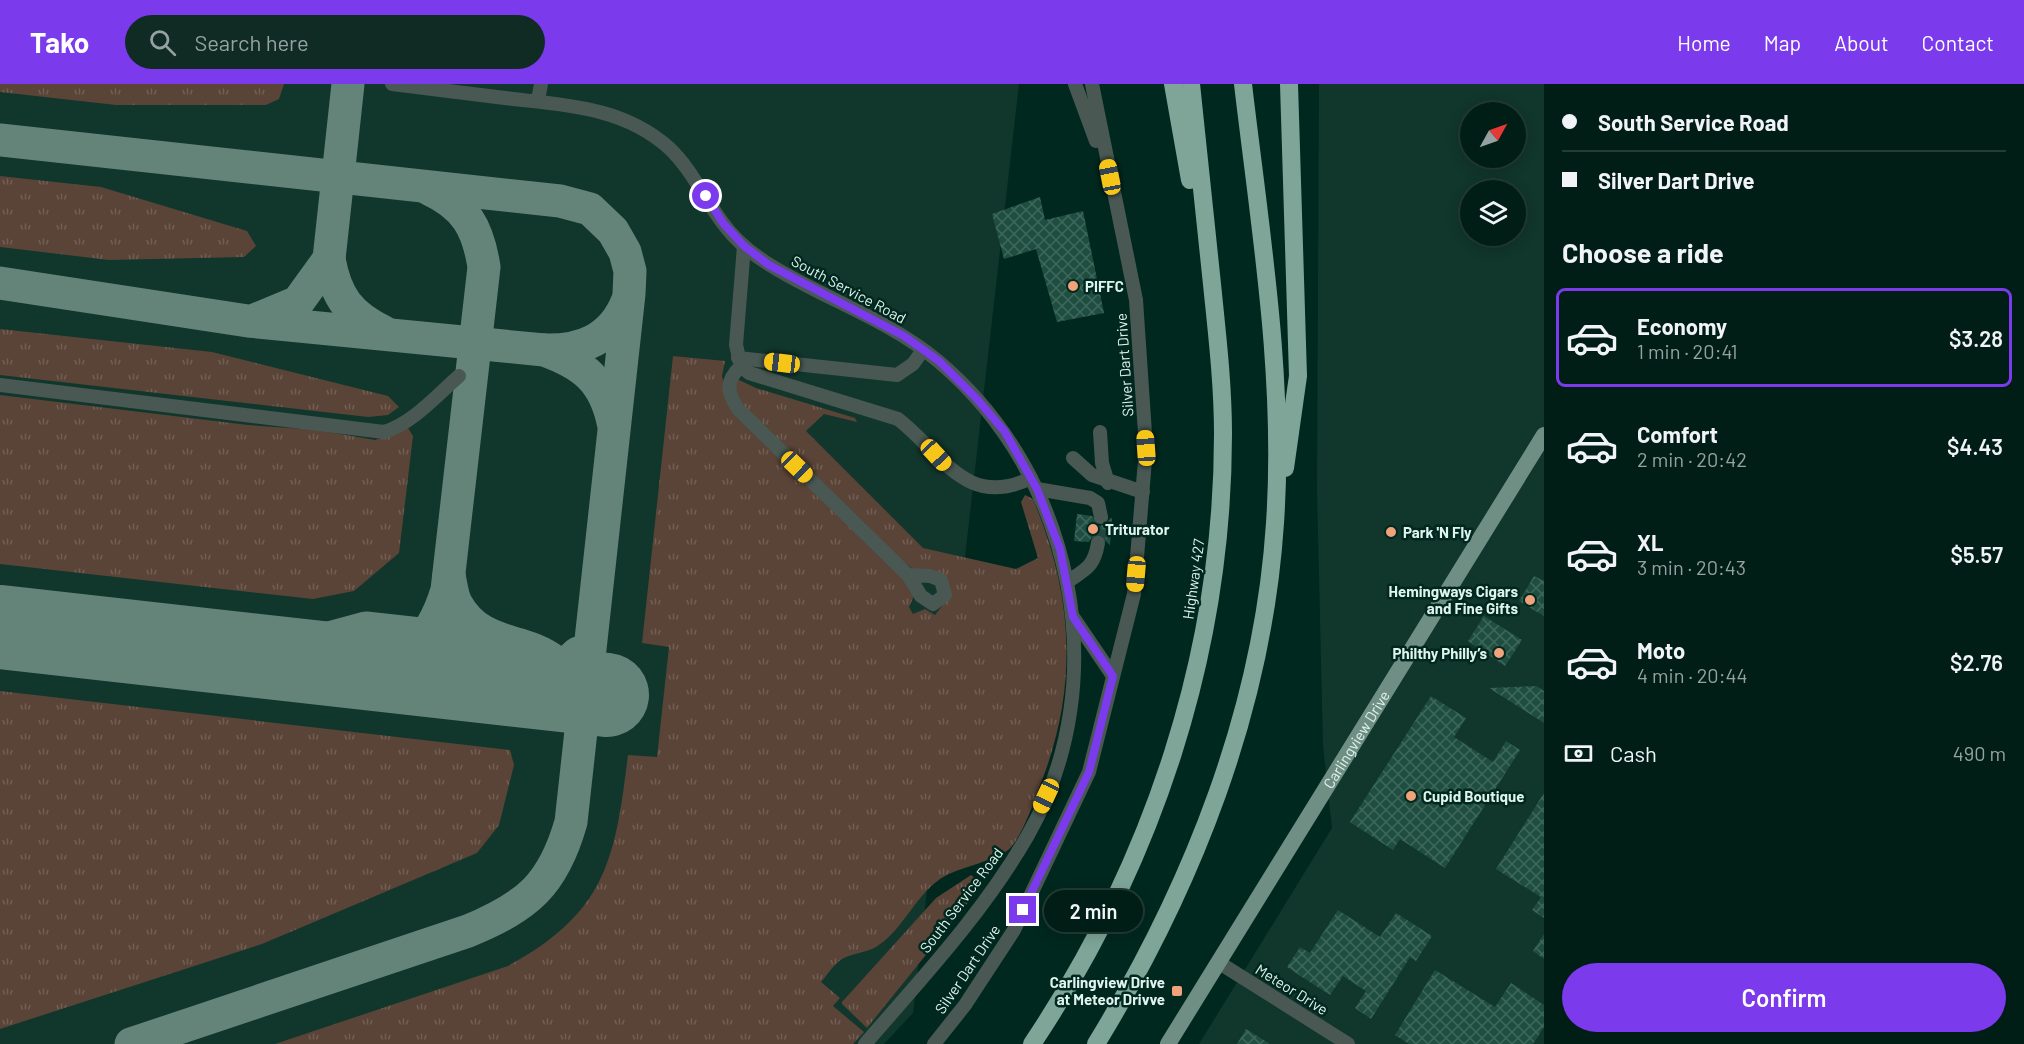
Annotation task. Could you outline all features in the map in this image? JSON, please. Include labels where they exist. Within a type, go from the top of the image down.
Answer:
[{"type":"highway","points":[[1173,84],[1215,318]]},
{"type":"highway","name":"Highway 427","points":[[1032,1044],[1073,980],[1118,896],[1160,797],[1183,723],[1210,597],[1219,523],[1223,431],[1215,318],[1191,84]]},
{"type":"highway","points":[[1243,84],[1269,313],[1276,448],[1275,523]]},
{"type":"highway","points":[[1096,1044],[1166,918],[1213,807],[1256,659],[1298,376],[1289,84]]},
{"type":"main road","name":"Carlingview Drive","points":[[1168,1044],[1544,435]]},
{"type":"street","name":"South Service Road","points":[[392,84],[538,100],[615,116],[646,131],[669,148],[687,169],[723,223],[744,246],[769,265],[904,336],[939,361],[998,424],[1034,483],[1060,549],[1073,617],[1076,655],[1070,718],[1055,778],[1029,834],[995,887],[865,1044]]},
{"type":"street","points":[[538,100],[541,84]]},
{"type":"street","name":"Silver Dart Drive","points":[[1075,84],[1110,177]]},
{"type":"street","name":"Silver Dart Drive","points":[[934,1044],[965,1005],[1014,930],[1089,772],[1134,594],[1146,448],[1136,300],[1092,84]]},
{"type":"street","points":[[744,246],[736,345],[739,362],[749,373],[898,419],[954,472],[981,486],[999,489],[1034,483],[1090,498],[1098,503],[1101,517]]},
{"type":"street","points":[[739,362],[897,375],[913,364],[923,350]]},
{"type":"street","points":[[739,362],[728,389],[738,409],[908,575]]},
{"type":"street","points":[[0,385],[384,432],[397,428],[459,376]]},
{"type":"street","points":[[1100,432],[1102,463],[1108,483]]},
{"type":"street","points":[[1073,458],[1092,475],[1108,483],[1143,492]]},
{"type":"street","points":[[1067,582],[1088,568],[1095,560],[1098,543]]},
{"type":"street","name":"South Service Road","points":[[1073,617],[1113,676]]},
{"type":"street","points":[[1076,655],[1085,644],[1099,653]]},
{"type":"street","name":"Meteor Drive","points":[[1218,962],[1348,1044]]},
{"type":"shaded area","points":[[0,84],[1019,84],[913,1013],[884,1044],[0,1044]]},
{"type":"shaded area","points":[[1319,84],[1544,84],[1544,1044],[1199,1044],[1332,828],[1323,746],[1317,490]]},
{"type":"green space","points":[[0,84],[284,84],[279,99],[266,105],[116,105],[0,92]]},
{"type":"green space","points":[[0,176],[101,187],[247,231],[256,246],[244,257],[109,260],[0,247]]},
{"type":"green space","points":[[0,329],[212,352],[388,396],[399,407],[388,415],[368,417],[0,375]]},
{"type":"green space","points":[[673,356],[725,361],[722,376],[727,396],[899,572],[914,596],[909,607],[913,614],[925,609],[935,615],[948,598],[947,581],[913,569],[892,553],[751,416],[734,392],[737,379],[756,388],[855,418],[857,422],[824,414],[806,431],[923,548],[1016,569],[1038,558],[1021,502],[1025,495],[1033,499],[1047,536],[1064,609],[1065,682],[1060,719],[1051,755],[1029,815],[1017,839],[1003,854],[952,873],[935,883],[886,940],[872,949],[842,959],[828,973],[821,982],[840,998],[833,1006],[864,1032],[853,1044],[275,1044],[508,966],[541,946],[567,925],[586,903],[600,879],[618,824],[628,755],[657,757],[669,647],[642,643]]},
{"type":"green space","points":[[0,395],[248,425],[317,430],[375,440],[408,428],[413,436],[399,553],[354,591],[313,599],[0,564]]},
{"type":"green space","points":[[0,691],[510,750],[514,765],[499,825],[477,853],[262,944],[0,1029]]},
{"type":"green space","points":[[971,875],[976,879],[975,894],[867,1028],[842,1002],[936,898]]},
{"type":"building","name":"PIFFC","points":[[1040,197],[1045,220],[1083,211],[1104,313],[1057,322],[1036,249],[1004,259],[992,214]]},
{"type":"building","name":"Triturator","points":[[1077,514],[1092,516],[1099,526],[1107,524],[1112,518],[1110,545],[1099,534],[1092,537],[1089,542],[1074,541]]},
{"type":"building","points":[[1534,576],[1544,581],[1544,616],[1519,601]]},
{"type":"building","points":[[1484,616],[1522,640],[1505,666],[1468,641]]},
{"type":"building","points":[[1536,686],[1544,691],[1544,723],[1489,688]]},
{"type":"building","points":[[1431,696],[1466,718],[1454,737],[1493,762],[1506,741],[1520,750],[1445,868],[1400,839],[1393,850],[1350,822]]},
{"type":"building","points":[[1544,793],[1544,918],[1532,910],[1541,897],[1496,869]]},
{"type":"building","points":[[1338,910],[1380,937],[1396,913],[1432,936],[1416,961],[1410,957],[1371,1019],[1355,1008],[1366,991],[1343,976],[1330,995],[1287,967],[1300,947],[1310,953]]},
{"type":"building","points":[[1544,934],[1544,959],[1533,951]]},
{"type":"building","points":[[1435,970],[1495,1007],[1511,983],[1544,1005],[1544,1027],[1533,1044],[1409,1044],[1395,1035]]},
{"type":"building","points":[[1246,1029],[1270,1044],[1237,1044]]},
{"type":"taxiway","points":[[257,319],[298,302],[329,259],[348,84]]},
{"type":"taxiway","points":[[0,140],[560,201],[590,209],[613,231],[625,252],[630,271],[571,822],[556,862],[546,878],[522,902],[489,922],[468,931],[131,1044]]},
{"type":"taxiway","points":[[346,667],[384,660],[412,648],[432,626],[447,590],[484,267],[478,241],[468,220],[452,203],[429,189]]},
{"type":"taxiway","points":[[329,259],[336,284],[346,303],[362,319],[384,332]]},
{"type":"taxiway","points":[[0,283],[248,321],[544,350],[570,361],[590,376],[604,395],[613,422]]},
{"type":"taxiway","points":[[544,350],[571,348],[594,340],[613,325],[627,302]]},
{"type":"taxiway","points":[[449,575],[456,603],[470,622],[487,634],[543,653],[559,665],[572,684],[581,713]]},
{"type":"taxiway","points":[[259,657],[366,628],[520,645]]},
{"type":"taxiway","points":[[523,687],[555,674],[578,653]]},
{"type":"runway","points":[[0,627],[607,695]]},
{"type":"tunnel","points":[[1098,543],[1101,517]]},
{"type":"place","name":"PIFFC","points":[[1073,286]]},
{"type":"place","name":"Triturator","points":[[1093,529]]},
{"type":"place","name":"Park 'N Fly","points":[[1391,532]]},
{"type":"place","name":"Hemingways Cigars and Fine Gifts","points":[[1530,600]]},
{"type":"place","name":"Philthy Philly’s","points":[[1499,653]]},
{"type":"place","name":"Cupid Boutique","points":[[1411,796]]},
{"type":"place","name":"Carlingview Drive at Meteor Drivve","points":[[1177,991]]},
{"type":"route","points":[[706,196],[723,223],[744,246],[769,265],[904,336],[939,361],[977,399],[1005,432],[1037,489],[1060,549],[1073,617],[1113,676],[1089,772],[1023,910]]}]
